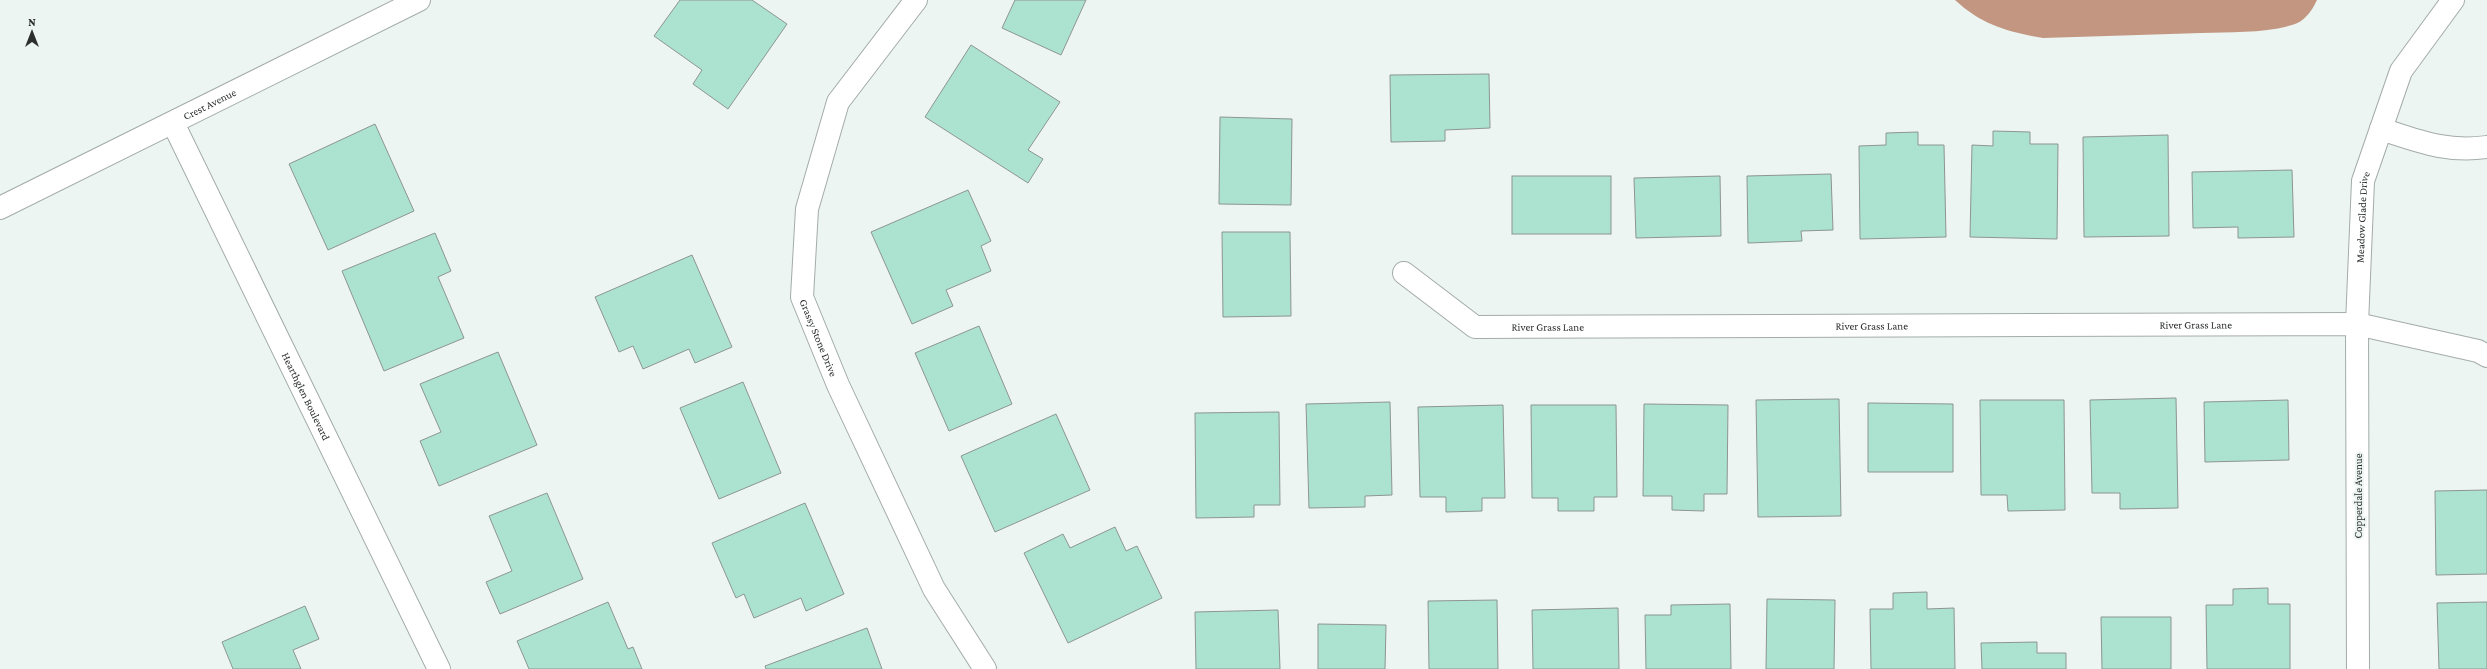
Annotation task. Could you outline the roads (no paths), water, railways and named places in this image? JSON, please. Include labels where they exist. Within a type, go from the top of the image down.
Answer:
[{"type":"street","name":"Crest Avenue","points":[[0,208],[419,0]]},
{"type":"street","name":"Grassy Stone Drive","points":[[916,0],[838,102],[807,209],[802,297],[838,385],[934,589],[985,669]]},
{"type":"street","name":"Meadow Glade Drive","points":[[2357,324],[2363,181],[2401,71],[2453,0]]},
{"type":"street","name":"Hearthglen Boulevard","points":[[173,123],[439,669]]},
{"type":"street","points":[[2381,129],[2438,147],[2465,151],[2487,147]]},
{"type":"street","name":"River Grass Lane","points":[[1404,274],[1475,327],[2357,324]]},
{"type":"street","points":[[2357,324],[2478,351],[2487,356]]},
{"type":"street","name":"Copperdale Avenue","points":[[2357,324],[2358,669]]}]
